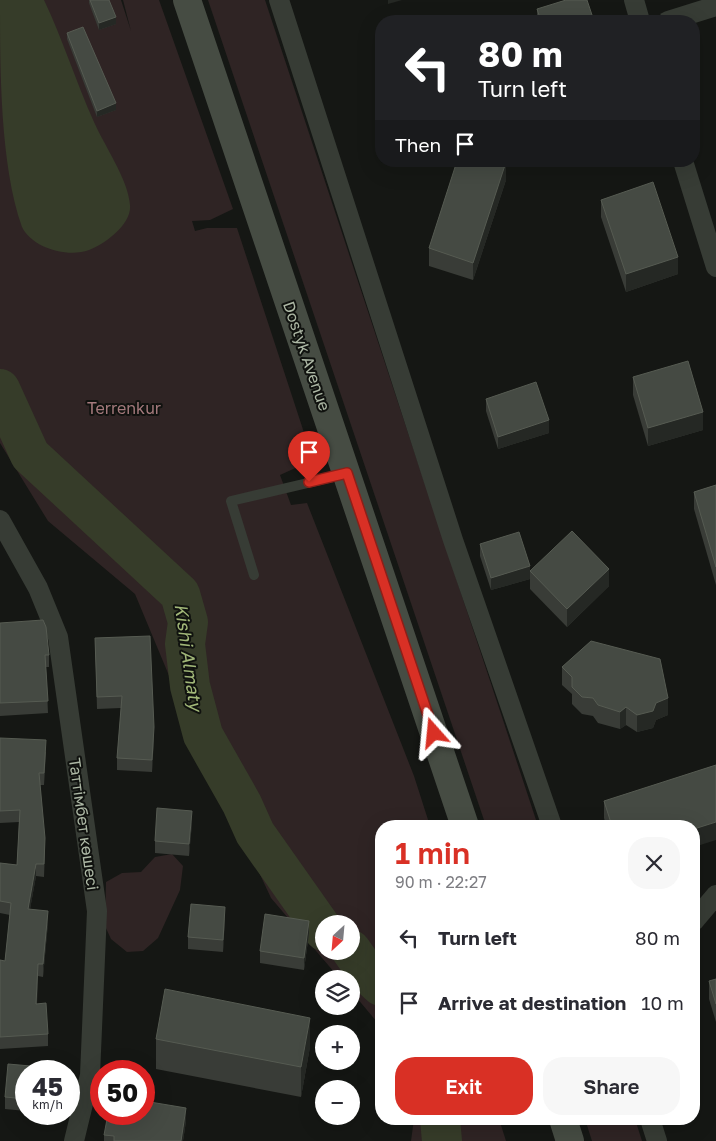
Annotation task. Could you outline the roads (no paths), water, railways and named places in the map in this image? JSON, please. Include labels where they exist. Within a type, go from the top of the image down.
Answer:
[{"type":"main road","name":"Dostyk Avenue","points":[[187,0],[463,820]]},
{"type":"main road","points":[[565,1125],[570,1141]]},
{"type":"street","points":[[278,0],[450,530],[550,820]]},
{"type":"street","points":[[634,0],[638,15]]},
{"type":"street","points":[[687,15],[716,6]]},
{"type":"street","points":[[685,167],[716,267]]},
{"type":"street","name":"Таттімбет көшесі","points":[[0,520],[38,588],[58,637],[96,910],[90,1075],[74,1141]]},
{"type":"street","points":[[700,914],[716,895]]},
{"type":"street","points":[[652,1125],[657,1141]]},
{"type":"lane","points":[[254,575],[231,501],[347,473]]},
{"type":"waterway","name":"Kіshі Almaty","points":[[0,389],[30,455],[180,594],[188,622],[185,644],[190,686],[203,735],[242,804],[255,833],[315,918]]},
{"type":"waterway","name":"Kіshі Almaty","points":[[358,960],[375,980]]},
{"type":"waterway","name":"Kіshі Almaty","points":[[441,1125],[442,1141]]},
{"type":"park label","name":"Terrenkur","points":[[124,408]]}]
